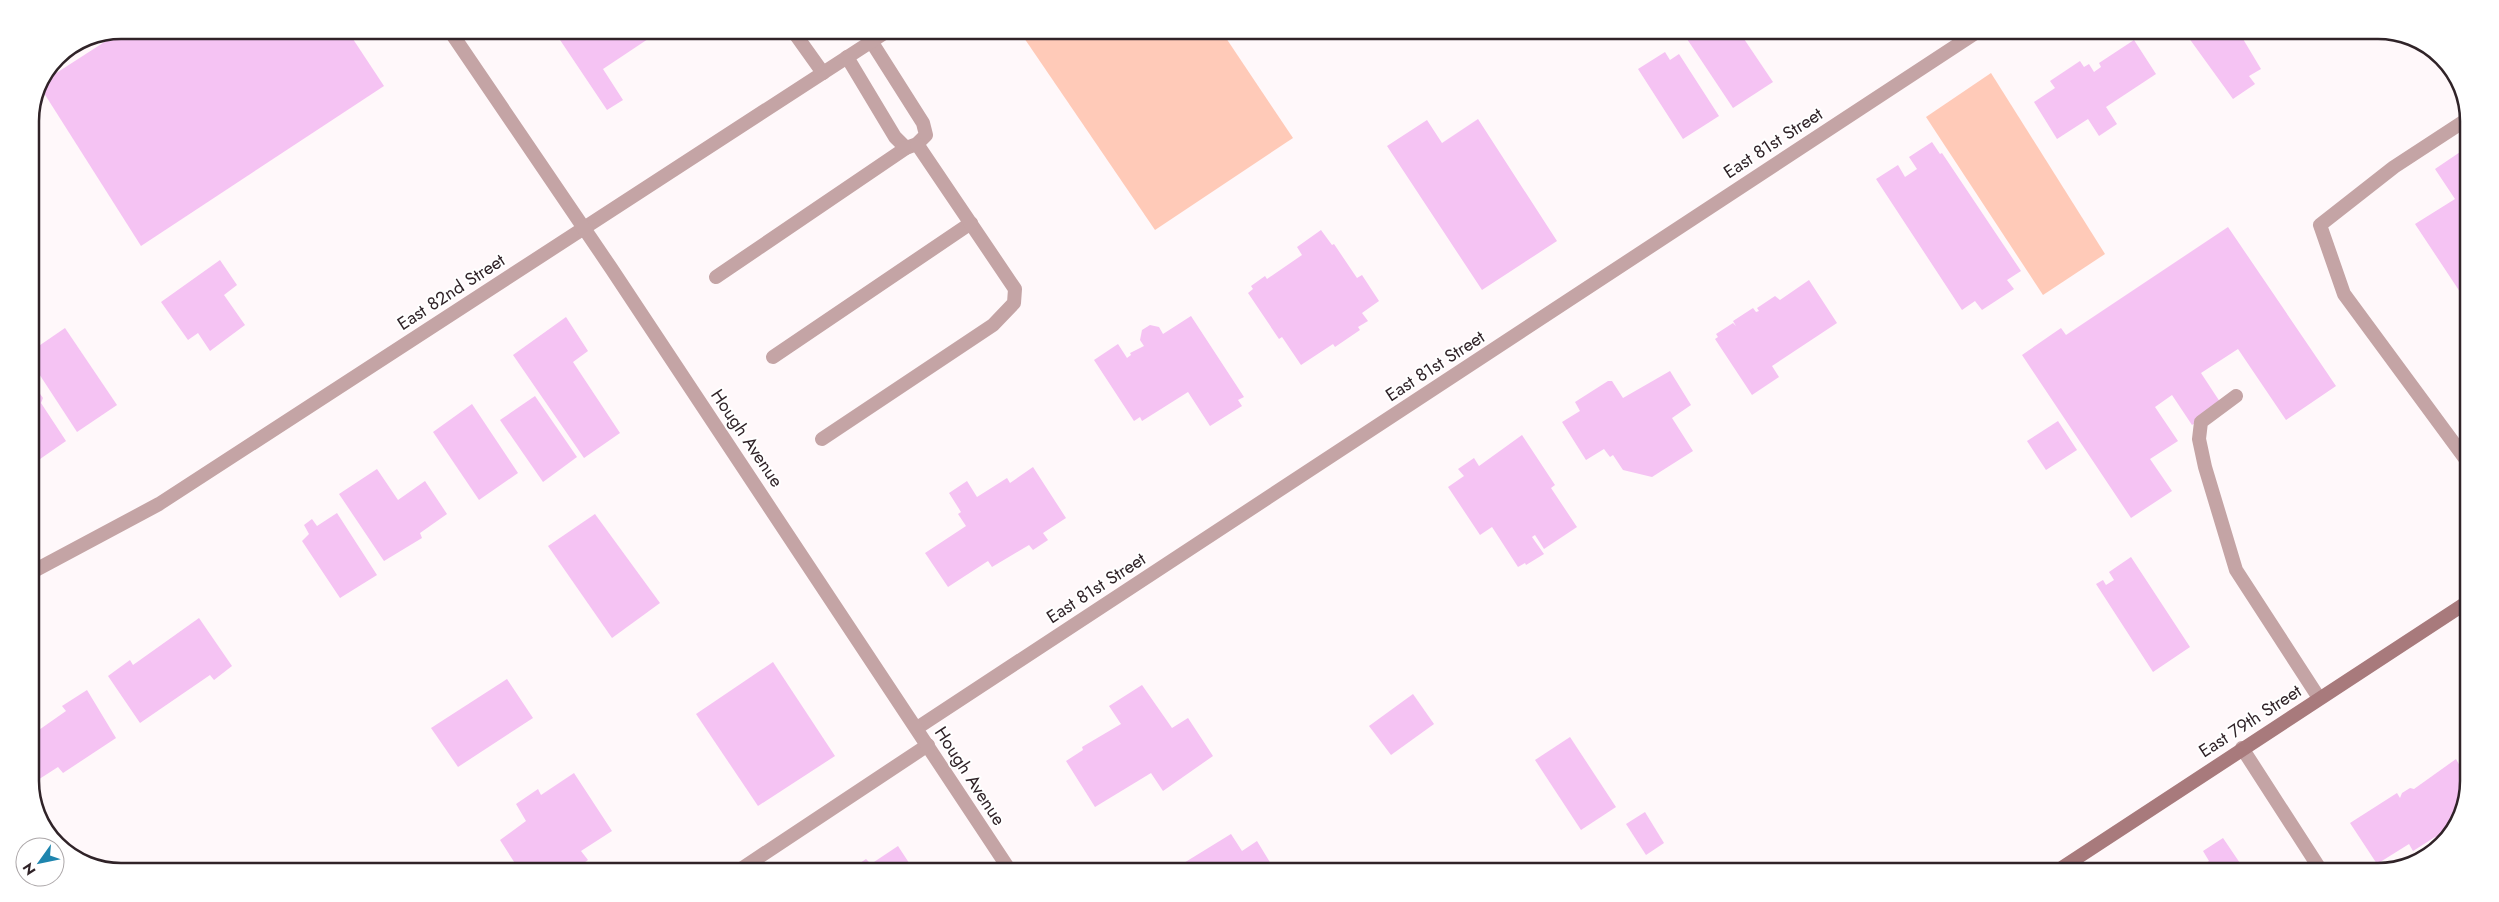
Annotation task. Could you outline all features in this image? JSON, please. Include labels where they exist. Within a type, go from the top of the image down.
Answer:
[{"type":"main road","name":"East 79th Street","points":[[2068,863],[2460,607]]},
{"type":"street","name":"Hough Avenue","points":[[455,39],[584,227],[1005,863]]},
{"type":"street","points":[[799,39],[822,73]]},
{"type":"street","name":"East 82nd Street","points":[[39,568],[159,504],[874,39]]},
{"type":"street","name":"East 81st Street","points":[[916,728],[1966,39]]},
{"type":"street","points":[[716,277],[926,135],[923,122],[871,41]]},
{"type":"street","points":[[822,439],[994,325],[1014,303],[1015,289],[971,223],[912,146],[895,137],[848,56]]},
{"type":"street","points":[[2460,124],[2394,167],[2320,225],[2344,294],[2460,453]]},
{"type":"street","points":[[773,357],[971,223]]},
{"type":"street","points":[[2236,396],[2201,422],[2199,440],[2204,467],[2236,570],[2319,698]]},
{"type":"street","points":[[750,863],[928,746]]},
{"type":"street","points":[[2242,748],[2316,863]]},
{"type":"shaded area","points":[[1025,39],[1227,39],[1293,138],[1155,230]]},
{"type":"shaded area","points":[[1991,73],[2105,254],[2043,295],[1926,117]]},
{"type":"building","points":[[353,39],[384,86],[141,246],[44,93],[53,75],[108,40]]},
{"type":"building","points":[[559,39],[648,39],[603,69],[623,100],[607,110]]},
{"type":"building","points":[[1687,39],[1744,39],[1773,82],[1733,108]]},
{"type":"building","points":[[2190,39],[2243,39],[2261,69],[2249,76],[2255,84],[2233,99]]},
{"type":"building","points":[[2134,40],[2156,74],[2106,107],[2117,124],[2099,136],[2088,119],[2057,139],[2034,102],[2055,88],[2050,81],[2080,61],[2084,67],[2089,64],[2094,72],[2101,67],[2099,63]]},
{"type":"building","points":[[1665,52],[1670,60],[1679,54],[1719,116],[1683,139],[1638,69]]},
{"type":"building","points":[[1478,119],[1557,241],[1482,290],[1387,146],[1427,120],[1442,143]]},
{"type":"building","points":[[1932,142],[1940,154],[1942,153],[2021,271],[2007,280],[2014,289],[1982,310],[1975,301],[1962,310],[1876,179],[1898,165],[1905,177],[1917,169],[1909,157]]},
{"type":"building","points":[[2460,152],[2460,292],[2415,224],[2455,199],[2435,169]]},
{"type":"building","points":[[2228,227],[2336,386],[2286,420],[2238,349],[2201,373],[2222,405],[2192,425],[2172,395],[2155,407],[2178,441],[2150,459],[2172,491],[2131,518],[2022,355],[2061,328],[2066,335]]},
{"type":"building","points":[[1321,230],[1332,245],[1334,244],[1357,278],[1362,275],[1379,301],[1362,313],[1368,321],[1358,327],[1360,330],[1335,347],[1333,344],[1301,365],[1282,337],[1279,339],[1248,293],[1253,289],[1251,286],[1265,276],[1267,279],[1302,255],[1297,247]]},
{"type":"building","points":[[220,260],[237,285],[224,295],[245,325],[210,351],[198,333],[188,340],[161,302]]},
{"type":"building","points":[[1809,280],[1837,323],[1772,366],[1779,377],[1752,395],[1715,339],[1718,337],[1716,334],[1733,323],[1736,326],[1733,321],[1753,308],[1756,312],[1759,311],[1757,308],[1775,296],[1780,300]]},
{"type":"building","points":[[1191,316],[1244,397],[1238,400],[1242,406],[1210,426],[1188,392],[1142,421],[1140,417],[1134,421],[1094,360],[1118,344],[1127,358],[1131,355],[1130,353],[1144,346],[1140,340],[1142,330],[1150,325],[1159,327],[1163,334]]},
{"type":"building","points":[[566,317],[588,351],[573,362],[620,433],[584,458],[513,355]]},
{"type":"building","points":[[65,328],[117,405],[77,432],[39,374],[39,346]]},
{"type":"building","points":[[1670,371],[1691,405],[1672,418],[1693,451],[1652,477],[1623,470],[1613,455],[1610,457],[1604,449],[1586,460],[1562,422],[1580,411],[1575,402],[1608,381],[1612,381],[1623,398]]},
{"type":"building","points":[[39,392],[43,398],[41,403],[66,441],[39,460]]},
{"type":"building","points":[[535,396],[577,457],[543,482],[500,420]]},
{"type":"building","points":[[472,404],[518,473],[479,500],[433,432]]},
{"type":"building","points":[[2058,421],[2077,450],[2046,470],[2027,441]]},
{"type":"building","points":[[1522,435],[1555,485],[1551,488],[1577,527],[1544,549],[1535,535],[1532,537],[1544,554],[1526,565],[1525,563],[1518,567],[1492,527],[1480,535],[1448,487],[1464,476],[1458,469],[1474,458],[1479,466]]},
{"type":"building","points":[[1033,467],[1066,518],[1043,533],[1048,540],[1033,550],[1029,545],[992,567],[988,561],[948,587],[925,553],[966,526],[958,514],[961,512],[949,493],[967,481],[977,497],[1007,478],[1010,483]]},
{"type":"building","points":[[377,469],[398,500],[425,481],[447,514],[420,533],[422,538],[384,561],[339,494]]},
{"type":"building","points":[[337,513],[377,575],[340,598],[302,541],[309,534],[304,525],[312,519],[317,526]]},
{"type":"building","points":[[595,514],[660,603],[612,638],[548,546]]},
{"type":"building","points":[[2131,557],[2190,647],[2153,672],[2096,584],[2103,580],[2106,585],[2114,580],[2109,572]]},
{"type":"building","points":[[199,618],[232,666],[214,680],[210,675],[140,723],[108,676],[130,660],[133,665]]},
{"type":"building","points":[[773,662],[835,756],[758,806],[696,714]]},
{"type":"building","points":[[507,679],[533,718],[458,767],[431,728]]},
{"type":"building","points":[[1142,685],[1172,728],[1188,718],[1213,756],[1163,791],[1151,773],[1095,807],[1066,761],[1083,750],[1082,747],[1121,724],[1109,706]]},
{"type":"building","points":[[87,690],[116,738],[63,773],[58,767],[39,779],[39,730],[66,711],[62,706]]},
{"type":"building","points":[[1413,694],[1434,724],[1391,755],[1369,726]]},
{"type":"building","points":[[1570,737],[1616,807],[1581,830],[1535,760]]},
{"type":"building","points":[[2456,759],[2460,766],[2459,797],[2449,822],[2443,831],[2436,839],[2435,837],[2413,851],[2409,844],[2376,863],[2350,823],[2397,793],[2400,798],[2402,793],[2410,788],[2414,789]]},
{"type":"building","points":[[574,773],[612,831],[581,851],[588,860],[584,863],[515,863],[500,840],[526,821],[516,804],[538,789],[541,795]]},
{"type":"building","points":[[1645,812],[1664,843],[1646,855],[1626,824]]},
{"type":"building","points":[[1231,834],[1242,851],[1257,841],[1270,863],[1184,863]]},
{"type":"building","points":[[2223,838],[2240,863],[2206,863],[2209,861],[2203,851]]},
{"type":"building","points":[[898,846],[909,863],[872,863]]},
{"type":"building","points":[[866,859],[870,863],[860,863]]}]
